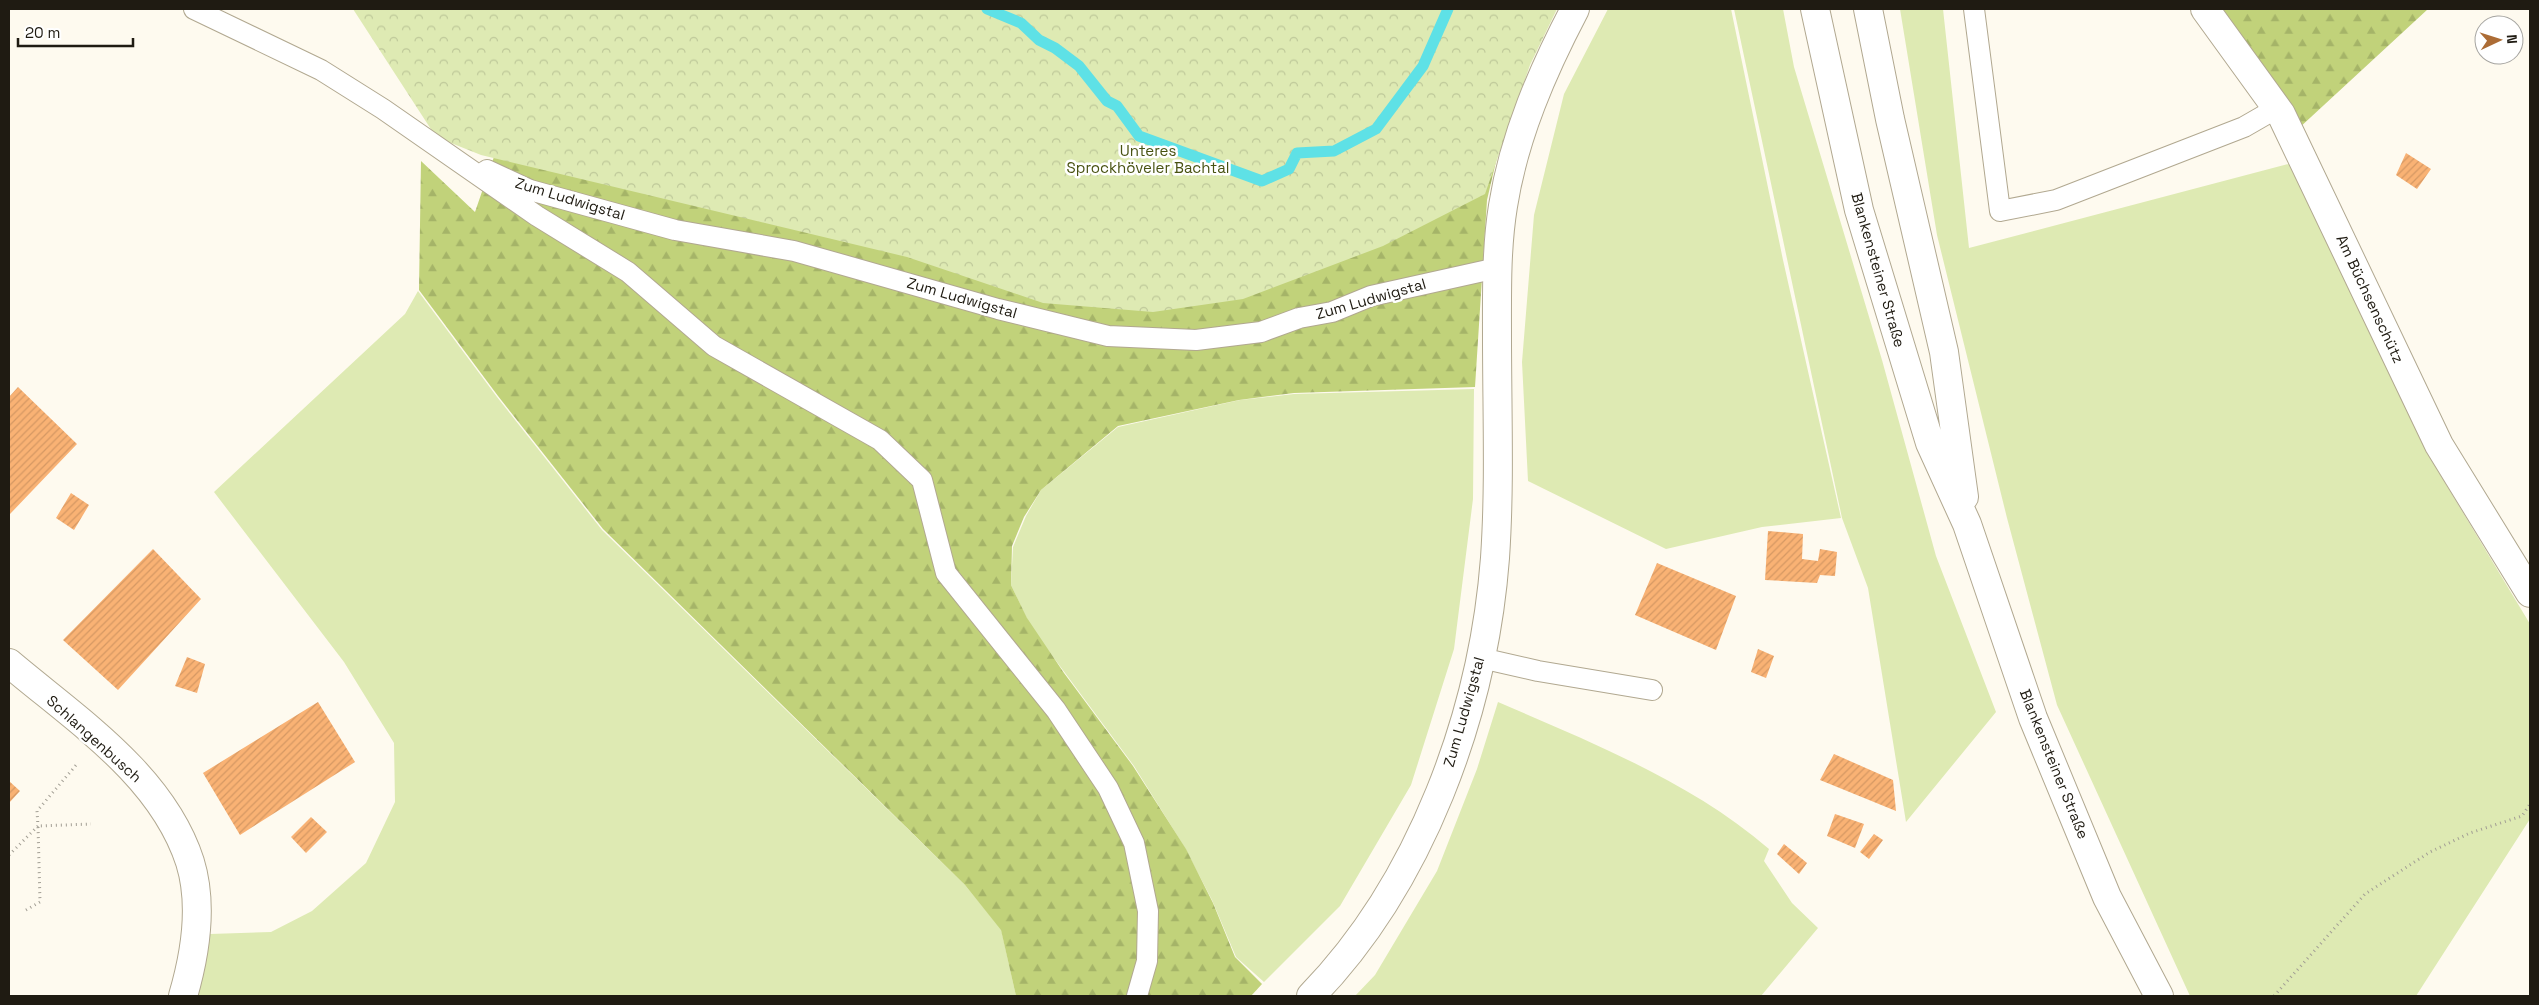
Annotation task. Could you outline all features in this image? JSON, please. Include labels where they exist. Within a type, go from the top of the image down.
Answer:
[{"type":"street","name":"Zum Ludwigstal","points":[[1311,996],[1328,979],[1366,930],[1406,865],[1438,799],[1481,658],[1494,560],[1498,466],[1497,268],[1503,205],[1518,139],[1535,94],[1576,9]]},
{"type":"street","name":"Blankensteiner Straße","points":[[1815,9],[1862,219],[1930,443],[1967,524],[2037,727],[2107,897],[2159,996]]},
{"type":"street","name":"Blankensteiner Straße","points":[[1868,9],[1890,119],[1944,352],[1967,524]]},
{"type":"street","name":"Am Büchsenschütz","points":[[2205,9],[2277,108],[2348,250],[2439,445],[2530,593]]},
{"type":"street","name":"Schlangenbusch","points":[[9,663],[124,762],[162,804],[173,823],[190,863],[196,901],[196,923],[189,976],[183,996]]},
{"type":"lane","points":[[194,9],[321,70],[383,109],[537,216],[628,272],[714,346],[880,440],[922,480],[946,572],[1056,710],[1108,788],[1134,843],[1148,911],[1146,960],[1137,996]]},
{"type":"lane","points":[[1974,9],[2000,211],[2056,200],[2244,127],[2277,108]]},
{"type":"lane","name":"Zum Ludwigstal","points":[[435,146],[530,190],[675,230],[794,251],[998,309],[1108,336],[1196,340],[1261,332],[1299,318],[1332,312],[1371,296],[1497,268]]},
{"type":"lane","points":[[1481,658],[1538,671],[1652,690]]},
{"type":"path","points":[[26,910],[40,902],[37,811],[99,739]]},
{"type":"path","points":[[2274,996],[2365,894],[2430,852],[2470,833],[2522,816],[2530,804]]},
{"type":"path","points":[[9,855],[38,826],[91,824]]},
{"type":"green space","name":"Unteres Sprockhöveler Bachtal","points":[[353,9],[1557,9],[1530,65],[1485,194],[1383,246],[1243,299],[1153,312],[1043,303],[907,257],[481,155],[436,137]]},
{"type":"green space","points":[[1608,9],[1731,9],[1783,260],[1841,518],[1762,527],[1666,549],[1528,481],[1522,362],[1534,215],[1564,94]]},
{"type":"green space","points":[[1734,9],[1783,9],[1794,67],[1882,360],[1936,556],[1996,712],[1906,822],[1868,588],[1842,518]]},
{"type":"green space","points":[[1900,9],[1943,9],[1969,248],[2296,162],[2432,461],[2530,624],[2530,819],[2416,996],[2190,996],[2057,705],[2007,518],[1937,235]]},
{"type":"green space","points":[[2222,9],[2428,9],[2298,129]]},
{"type":"green space","points":[[527,61],[1505,123],[1487,200],[1475,387],[1294,393],[1239,400],[1118,426],[1041,490],[1024,517],[1012,546],[1011,585],[1027,618],[1064,673],[1133,766],[1186,849],[1213,903],[1235,957],[1262,984],[1251,996],[1016,996],[1001,930],[965,885],[603,529],[498,396],[419,290],[421,161],[475,212]]},
{"type":"green space","points":[[418,291],[497,397],[602,530],[965,885],[1001,929],[1016,996],[197,996],[210,934],[271,932],[312,911],[366,863],[395,802],[394,743],[344,662],[214,492],[405,314]]},
{"type":"green space","points":[[1474,389],[1473,499],[1454,649],[1411,785],[1340,906],[1264,982],[1236,957],[1212,900],[1185,848],[1134,766],[1031,627],[1011,585],[1013,547],[1026,516],[1041,490],[1118,427],[1240,400],[1294,394]]},
{"type":"green space","points":[[1498,702],[1639,765],[1673,783],[1739,825],[1769,849],[1764,861],[1792,903],[1818,928],[1761,996],[1355,996],[1375,975],[1437,871],[1477,769]]},
{"type":"building","points":[[2406,153],[2431,169],[2417,189],[2396,175]]},
{"type":"building","points":[[18,387],[77,444],[9,515],[9,397]]},
{"type":"building","points":[[71,493],[89,505],[74,530],[56,518]]},
{"type":"building","points":[[1768,531],[1803,534],[1802,559],[1818,561],[1820,549],[1837,552],[1835,576],[1820,575],[1817,583],[1765,580]]},
{"type":"building","points":[[153,549],[201,599],[118,690],[63,640]]},
{"type":"building","points":[[1657,563],[1736,596],[1716,650],[1635,615]]},
{"type":"building","points":[[1758,649],[1774,656],[1766,678],[1751,672]]},
{"type":"building","points":[[187,657],[205,664],[197,693],[175,686]]},
{"type":"building","points":[[318,702],[355,762],[240,835],[203,773]]},
{"type":"building","points":[[1834,754],[1893,780],[1896,811],[1820,780]]},
{"type":"building","points":[[9,781],[20,791],[9,803]]},
{"type":"building","points":[[1835,814],[1864,824],[1855,848],[1827,836]]},
{"type":"building","points":[[311,817],[327,832],[306,853],[291,837]]},
{"type":"building","points":[[1874,834],[1883,840],[1869,859],[1860,852]]},
{"type":"building","points":[[1784,844],[1807,863],[1799,874],[1777,854]]},
{"type":"waterway","points":[[987,9],[1021,23],[1039,40],[1055,48],[1079,66],[1107,101],[1117,106],[1139,136],[1262,181],[1289,169],[1297,153],[1334,151],[1376,129],[1423,66],[1448,9]]}]
